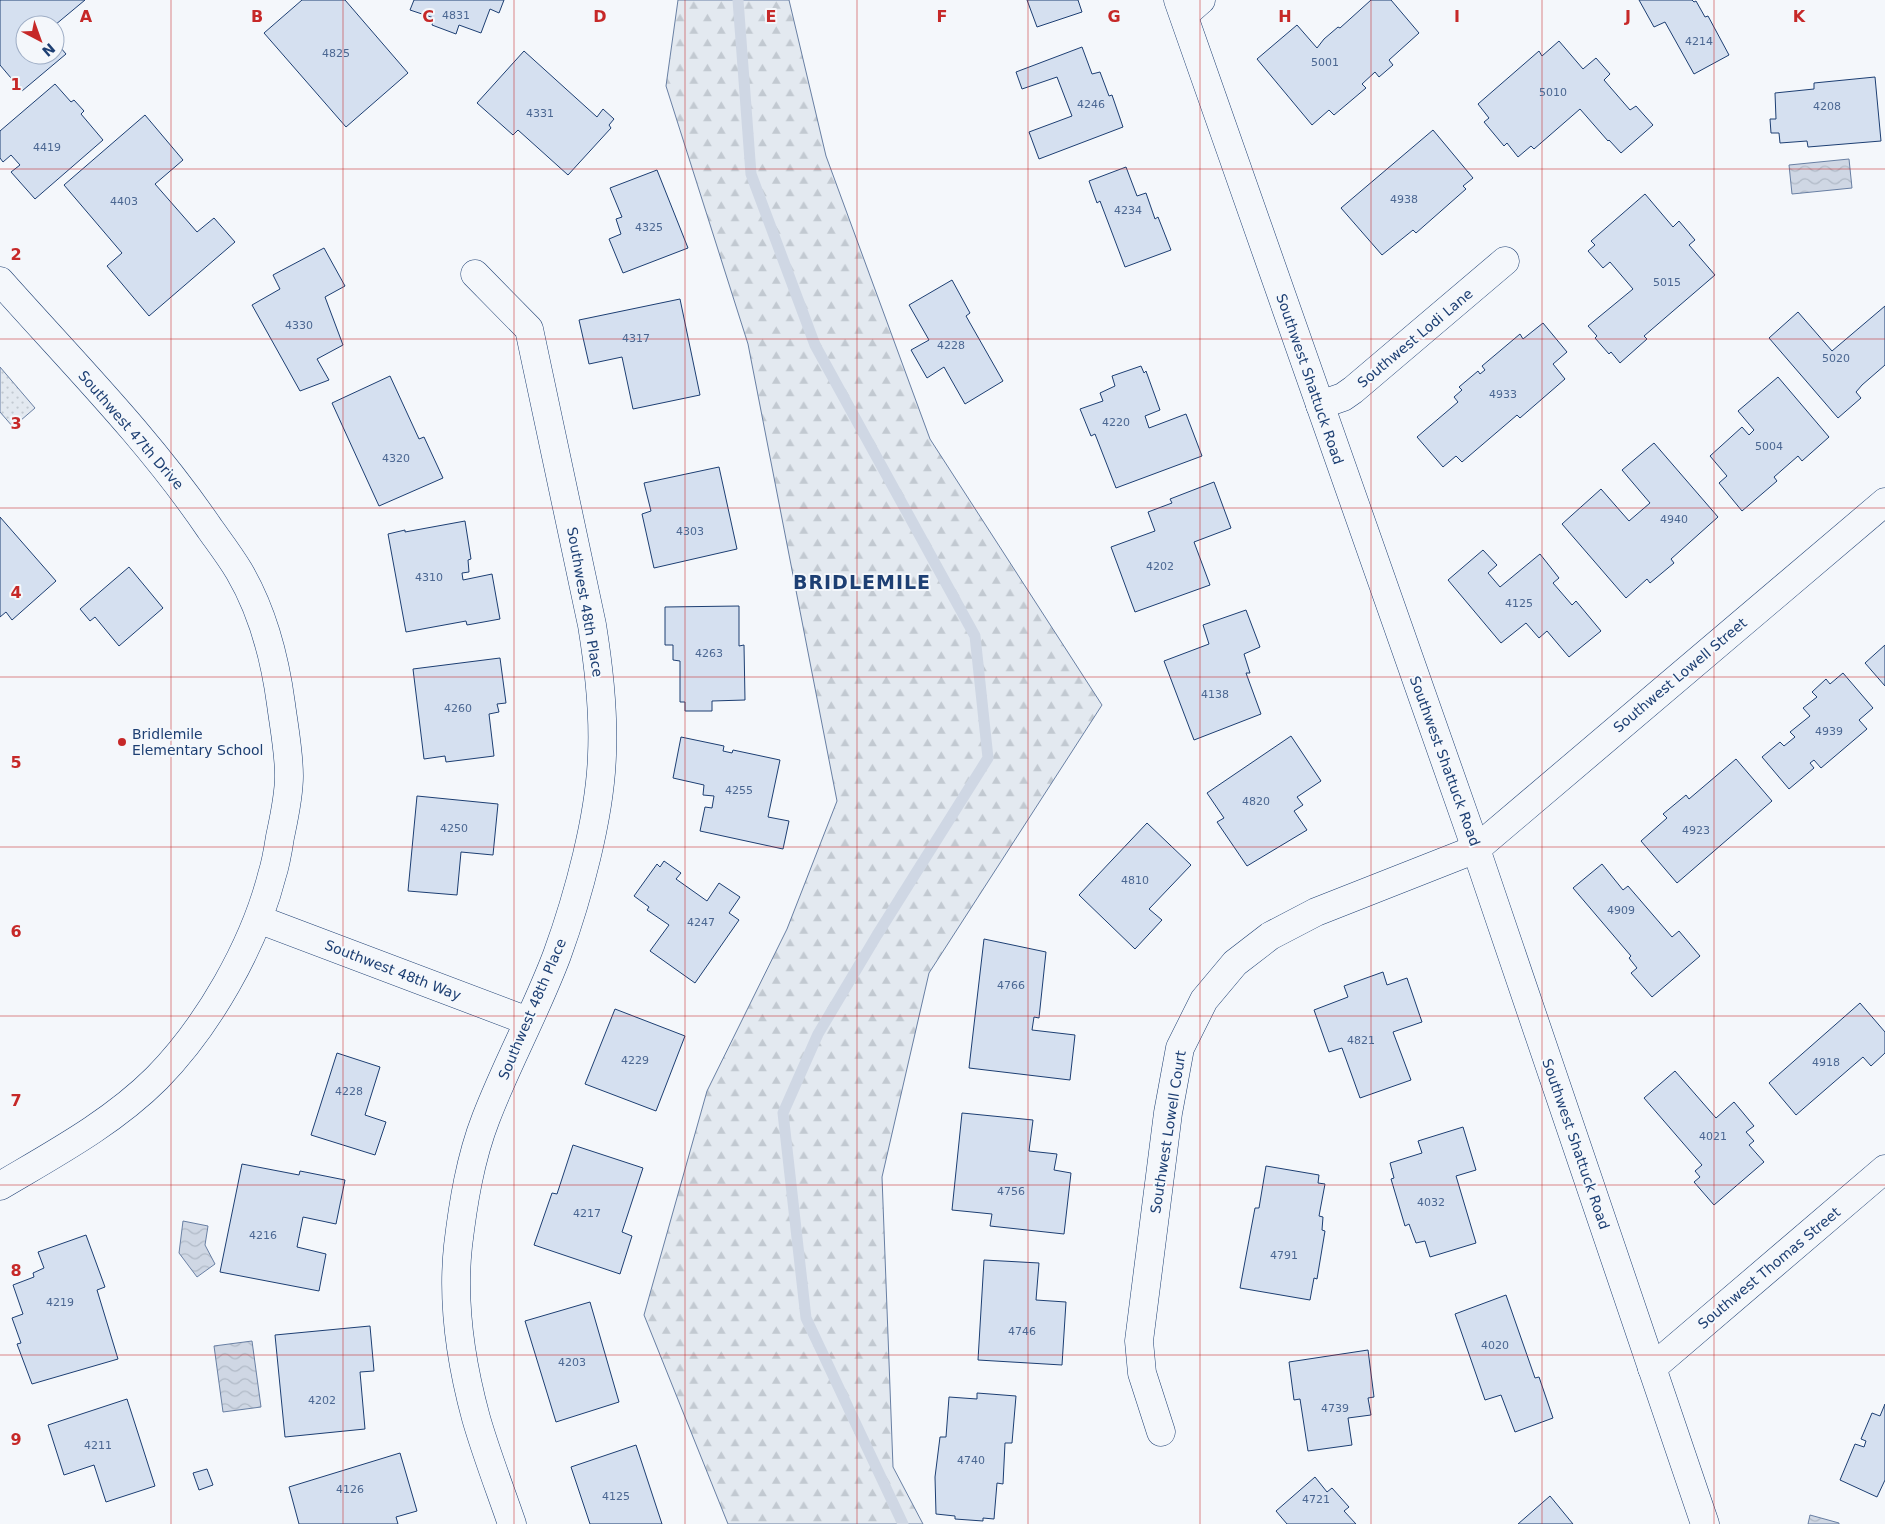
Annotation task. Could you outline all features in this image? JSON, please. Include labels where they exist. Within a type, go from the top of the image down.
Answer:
[{"type":"street","name":"Southwest Shattuck Road","points":[[1188,5],[1320,405],[1476,849],[1705,1524]]},
{"type":"street","name":"Southwest Lodi Lane","points":[[1320,405],[1343,397],[1353,390],[1505,261]]},
{"type":"street","name":"Southwest 48th Place","points":[[475,274],[529,329],[592,625],[600,678],[603,721],[602,758],[597,800],[589,844],[575,896],[557,955],[486,1119],[472,1161],[458,1247],[457,1290],[460,1333],[467,1376],[476,1418],[512,1524]]},
{"type":"street","name":"Southwest 47th Drive","points":[[0,281],[160,460],[188,496],[240,572],[269,643],[278,684],[289,777],[284,822],[272,877],[258,919],[240,959],[214,1005],[184,1048],[156,1078],[127,1104],[81,1137],[0,1186]]},
{"type":"street","name":"Southwest Lowell Street","points":[[1476,849],[1885,502]]},
{"type":"street","name":"Southwest Lowell Court","points":[[1160,1432],[1142,1373],[1138,1341],[1168,1113],[1180,1048],[1204,1000],[1235,963],[1270,936],[1316,912],[1476,849]]},
{"type":"street","name":"Southwest 48th Way","points":[[258,919],[528,1021]]},
{"type":"street","name":"Southwest Thomas Street","points":[[1652,1368],[1885,1169]]},
{"type":"green space","points":[[678,0],[789,0],[826,156],[930,439],[1102,705],[929,973],[882,1177],[893,1467],[923,1524],[728,1524],[644,1315],[707,1091],[787,929],[837,801],[748,344],[666,86]]},
{"type":"green space","points":[[0,367],[35,408],[13,427],[0,412]]},
{"type":"water","points":[[1849,159],[1852,188],[1792,194],[1789,165]]},
{"type":"water","points":[[183,1221],[208,1226],[205,1245],[215,1264],[197,1277],[179,1253]]},
{"type":"water","points":[[252,1341],[261,1407],[223,1412],[214,1346]]},
{"type":"water","points":[[1810,1515],[1839,1523],[1839,1524],[1808,1524]]},
{"type":"building","points":[[0,0],[85,0],[65,17],[65,15],[15,15],[15,65],[53,65],[22,91],[0,65]]},
{"type":"building","points":[[302,0],[345,0],[408,73],[346,127],[264,33]]},
{"type":"building","points":[[414,0],[504,0],[499,13],[490,9],[481,33],[459,25],[456,34],[432,25],[434,18],[410,10]]},
{"type":"building","points":[[1027,0],[1078,0],[1082,12],[1037,27]]},
{"type":"building","points":[[1371,0],[1391,0],[1419,33],[1389,60],[1393,65],[1379,77],[1375,72],[1362,84],[1366,88],[1334,115],[1329,110],[1312,125],[1257,59],[1297,25],[1317,48],[1324,39],[1338,27],[1340,28]]},
{"type":"building","points":[[1639,0],[1696,1],[1705,17],[1708,16],[1729,55],[1694,74],[1665,22],[1654,27]]},
{"type":"building","points":[[1559,41],[1583,69],[1596,58],[1610,74],[1604,80],[1630,110],[1636,106],[1653,125],[1621,153],[1580,109],[1534,149],[1531,146],[1518,157],[1507,143],[1504,146],[1484,122],[1489,118],[1478,104],[1539,51],[1542,56]]},
{"type":"building","points":[[1082,47],[1092,74],[1100,72],[1109,96],[1112,95],[1123,127],[1039,159],[1029,132],[1072,116],[1057,77],[1022,89],[1016,72]]},
{"type":"building","points":[[524,51],[597,117],[603,109],[614,119],[609,125],[611,128],[568,175],[518,130],[513,135],[477,103]]},
{"type":"building","points":[[1875,77],[1881,141],[1808,147],[1807,141],[1780,143],[1779,133],[1771,133],[1770,119],[1776,119],[1775,93],[1814,89],[1814,83]]},
{"type":"building","points":[[55,84],[71,102],[74,100],[84,111],[81,114],[103,140],[35,199],[11,172],[20,165],[11,155],[3,162],[0,158],[0,131]]},
{"type":"building","points":[[145,115],[183,160],[155,184],[197,232],[214,218],[235,242],[149,316],[107,266],[122,253],[64,185]]},
{"type":"building","points":[[1433,130],[1473,178],[1463,186],[1466,189],[1416,233],[1413,230],[1382,255],[1341,208]]},
{"type":"building","points":[[1126,167],[1137,196],[1146,193],[1155,219],[1158,217],[1171,250],[1125,267],[1100,201],[1097,203],[1089,181]]},
{"type":"building","points":[[657,170],[688,248],[623,273],[609,239],[621,234],[616,219],[622,217],[610,188]]},
{"type":"building","points":[[1645,194],[1673,227],[1679,221],[1695,240],[1689,245],[1715,275],[1644,336],[1647,339],[1620,363],[1595,338],[1597,336],[1588,326],[1633,289],[1610,262],[1603,268],[1588,251],[1595,245],[1591,241]]},
{"type":"building","points":[[324,248],[345,286],[325,297],[343,345],[317,359],[329,380],[300,391],[252,305],[280,289],[273,275]]},
{"type":"building","points":[[952,280],[970,313],[966,316],[1003,381],[965,404],[944,367],[927,378],[911,350],[929,340],[909,305]]},
{"type":"building","points":[[680,299],[700,395],[633,409],[622,357],[589,364],[579,320]]},
{"type":"building","points":[[1885,306],[1885,365],[1856,392],[1861,398],[1838,418],[1769,338],[1798,312],[1832,351]]},
{"type":"building","points":[[1543,323],[1567,352],[1553,364],[1565,379],[1520,418],[1517,415],[1462,462],[1456,456],[1443,467],[1417,437],[1458,402],[1454,397],[1462,390],[1459,387],[1478,371],[1480,374],[1485,370],[1482,366],[1520,334],[1523,339]]},
{"type":"building","points":[[1141,366],[1144,373],[1146,371],[1160,410],[1145,416],[1149,428],[1186,414],[1202,456],[1116,488],[1095,434],[1091,436],[1080,409],[1103,401],[1100,393],[1115,386],[1112,376]]},
{"type":"building","points":[[390,376],[419,439],[424,437],[443,478],[379,506],[332,403]]},
{"type":"building","points":[[1778,377],[1829,437],[1802,461],[1798,456],[1774,477],[1777,481],[1742,511],[1719,483],[1727,476],[1710,456],[1742,427],[1749,435],[1754,430],[1738,411]]},
{"type":"building","points":[[1654,443],[1718,517],[1671,559],[1674,563],[1650,583],[1647,579],[1626,598],[1562,524],[1601,489],[1629,521],[1650,503],[1622,470]]},
{"type":"building","points":[[719,467],[737,549],[654,568],[642,514],[651,511],[644,483]]},
{"type":"building","points":[[1214,482],[1231,528],[1194,542],[1210,585],[1135,612],[1111,547],[1155,531],[1148,512],[1172,503],[1170,499]]},
{"type":"building","points":[[0,517],[56,581],[12,620],[6,612],[0,617]]},
{"type":"building","points":[[465,521],[471,559],[468,560],[469,572],[462,573],[463,580],[492,574],[500,619],[467,625],[466,621],[406,632],[388,534]]},
{"type":"building","points":[[1483,550],[1497,565],[1488,573],[1500,587],[1540,554],[1559,578],[1553,583],[1572,605],[1576,601],[1601,631],[1569,657],[1547,631],[1539,638],[1526,623],[1501,643],[1448,580]]},
{"type":"building","points":[[129,567],[163,608],[119,646],[95,617],[90,621],[80,609]]},
{"type":"building","points":[[739,606],[739,646],[744,645],[745,700],[712,701],[712,711],[685,711],[685,702],[680,702],[680,661],[673,660],[673,645],[665,645],[665,607]]},
{"type":"building","points":[[1246,610],[1260,647],[1244,654],[1250,673],[1246,673],[1261,714],[1194,740],[1164,661],[1209,644],[1203,625]]},
{"type":"building","points":[[1885,645],[1885,686],[1865,663]]},
{"type":"building","points":[[500,658],[506,703],[497,704],[499,712],[489,714],[494,756],[446,762],[445,756],[424,759],[413,669]]},
{"type":"building","points":[[1843,673],[1873,708],[1859,720],[1867,729],[1821,768],[1814,760],[1810,763],[1814,768],[1789,789],[1762,757],[1780,742],[1784,746],[1795,737],[1790,732],[1810,716],[1803,708],[1817,697],[1812,692],[1826,679],[1830,684]]},
{"type":"building","points":[[1291,736],[1321,781],[1297,797],[1303,805],[1294,811],[1307,830],[1247,866],[1217,822],[1224,818],[1207,793]]},
{"type":"building","points":[[681,737],[724,746],[723,751],[732,753],[733,750],[780,760],[768,817],[789,821],[783,849],[700,831],[705,807],[712,808],[714,796],[703,795],[704,785],[673,778]]},
{"type":"building","points":[[1736,759],[1772,801],[1677,883],[1641,841],[1667,818],[1663,814],[1686,795],[1689,799]]},
{"type":"building","points":[[417,796],[498,804],[493,855],[461,852],[457,895],[408,891]]},
{"type":"building","points":[[1147,823],[1191,865],[1149,909],[1162,920],[1135,949],[1079,895]]},
{"type":"building","points":[[664,861],[681,873],[676,879],[707,901],[719,883],[740,897],[729,913],[739,920],[695,983],[650,951],[669,925],[647,910],[649,907],[634,896],[657,864],[660,867]]},
{"type":"building","points":[[1602,864],[1623,890],[1628,886],[1672,937],[1679,931],[1700,956],[1652,997],[1631,973],[1637,968],[1629,958],[1631,956],[1573,888]]},
{"type":"building","points":[[984,939],[1046,952],[1039,1018],[1034,1017],[1032,1030],[1075,1035],[1070,1080],[969,1068]]},
{"type":"building","points":[[1383,972],[1387,985],[1407,978],[1422,1022],[1393,1032],[1411,1080],[1360,1098],[1342,1048],[1329,1052],[1314,1010],[1348,997],[1344,986]]},
{"type":"building","points":[[1860,1003],[1885,1032],[1885,1053],[1871,1066],[1863,1057],[1796,1115],[1769,1083]]},
{"type":"building","points":[[615,1009],[685,1036],[656,1111],[585,1084]]},
{"type":"building","points":[[337,1053],[380,1067],[365,1115],[386,1122],[375,1155],[311,1135]]},
{"type":"building","points":[[1675,1071],[1716,1118],[1734,1102],[1754,1126],[1746,1132],[1754,1141],[1749,1145],[1764,1162],[1714,1205],[1694,1182],[1700,1177],[1695,1171],[1702,1165],[1644,1098]]},
{"type":"building","points":[[962,1113],[1033,1120],[1029,1151],[1057,1154],[1054,1170],[1071,1173],[1064,1234],[990,1226],[992,1214],[952,1210]]},
{"type":"building","points":[[1463,1127],[1476,1170],[1456,1176],[1476,1243],[1430,1257],[1425,1241],[1416,1243],[1409,1224],[1405,1226],[1391,1179],[1394,1178],[1390,1163],[1422,1153],[1418,1141]]},
{"type":"building","points":[[573,1145],[643,1168],[622,1232],[632,1236],[620,1274],[534,1245],[552,1193],[557,1194]]},
{"type":"building","points":[[242,1164],[299,1175],[300,1171],[345,1180],[336,1224],[303,1217],[297,1247],[326,1254],[319,1291],[220,1272]]},
{"type":"building","points":[[1266,1166],[1319,1175],[1318,1183],[1325,1184],[1319,1216],[1323,1217],[1322,1230],[1325,1231],[1317,1279],[1314,1278],[1310,1300],[1240,1288],[1255,1208],[1259,1208]]},
{"type":"building","points":[[86,1235],[105,1287],[97,1290],[118,1359],[32,1384],[17,1344],[21,1343],[12,1318],[23,1314],[13,1285],[34,1277],[33,1273],[44,1268],[38,1252]]},
{"type":"building","points":[[984,1260],[1039,1263],[1036,1300],[1066,1302],[1062,1365],[978,1360]]},
{"type":"building","points":[[1506,1295],[1535,1378],[1539,1377],[1553,1418],[1515,1432],[1501,1395],[1485,1400],[1455,1314]]},
{"type":"building","points":[[590,1302],[619,1402],[556,1422],[525,1321]]},
{"type":"building","points":[[370,1326],[374,1371],[360,1372],[365,1429],[285,1437],[275,1335]]},
{"type":"building","points":[[1368,1350],[1374,1397],[1368,1398],[1371,1415],[1348,1418],[1352,1445],[1308,1451],[1300,1399],[1294,1400],[1289,1362]]},
{"type":"building","points":[[977,1393],[1016,1396],[1012,1443],[1005,1443],[1003,1484],[997,1483],[994,1519],[983,1518],[983,1521],[955,1519],[955,1516],[936,1514],[935,1477],[940,1437],[946,1437],[949,1397],[977,1399]]},
{"type":"building","points":[[127,1399],[155,1486],[106,1502],[94,1465],[64,1475],[48,1425]]},
{"type":"building","points":[[1885,1404],[1885,1480],[1877,1497],[1840,1480],[1855,1444],[1864,1447],[1866,1441],[1861,1439],[1872,1413],[1880,1416]]},
{"type":"building","points":[[636,1445],[662,1524],[590,1524],[571,1467]]},
{"type":"building","points":[[400,1453],[417,1511],[396,1517],[398,1524],[299,1524],[289,1487]]},
{"type":"building","points":[[207,1469],[213,1485],[199,1490],[193,1473]]},
{"type":"building","points":[[1315,1477],[1327,1492],[1332,1488],[1349,1507],[1344,1511],[1356,1524],[1287,1524],[1276,1511]]},
{"type":"building","points":[[1550,1496],[1573,1524],[1518,1524]]},
{"type":"waterway","points":[[738,0],[751,174],[815,345],[975,636],[988,758],[877,935],[818,1034],[783,1113],[806,1318],[903,1524]]},
{"type":"place","name":"Bridlemile Elementary School","points":[[122,742]]},
{"type":"district","name":"BRIDLEMILE","points":[[862,582]]}]
